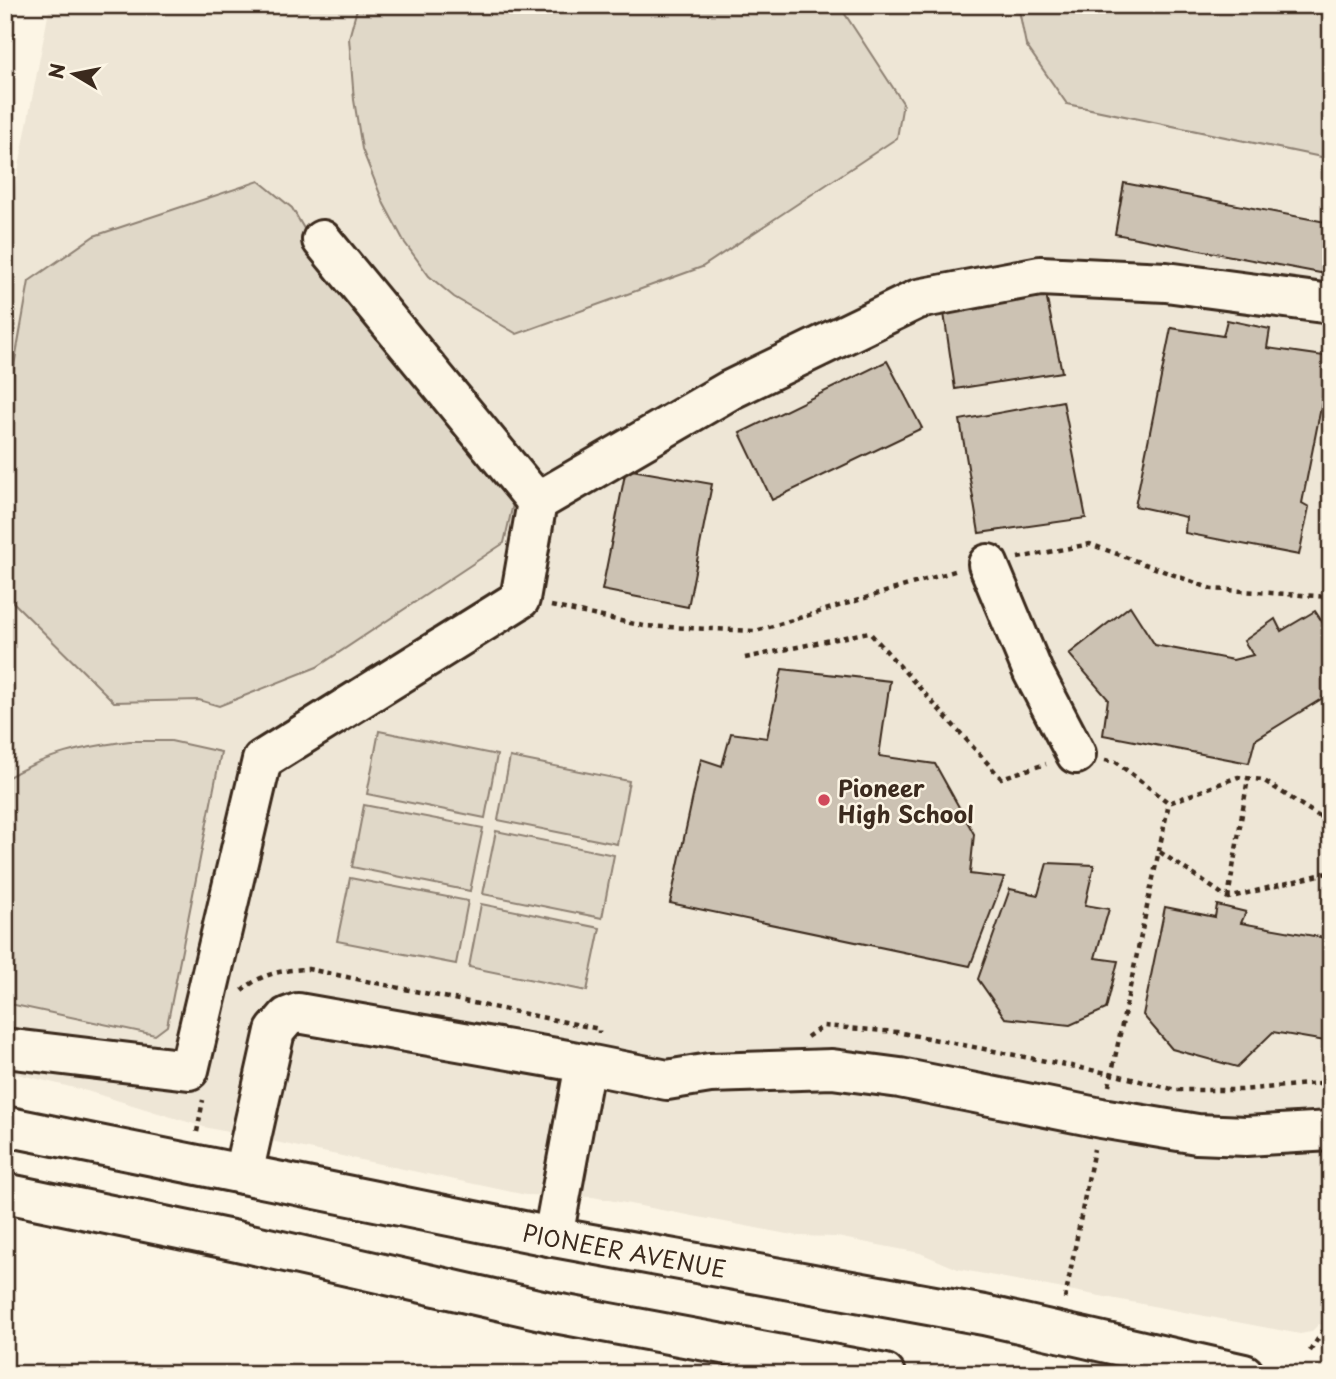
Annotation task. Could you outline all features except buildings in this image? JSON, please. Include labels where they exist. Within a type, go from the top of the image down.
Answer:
[{"type":"street","points":[[5,1048],[189,1070],[262,760],[520,599],[537,502],[322,240]]},
{"type":"street","points":[[537,502],[730,390],[918,299],[1040,276],[1166,282],[1331,304]]},
{"type":"street","points":[[988,564],[1034,672],[1076,754]]},
{"type":"street","points":[[243,1174],[275,1031],[281,1022],[293,1014],[667,1080],[710,1073],[832,1069],[900,1078],[1101,1118],[1198,1134],[1246,1136],[1331,1131]]},
{"type":"street","points":[[552,1237],[585,1064]]},
{"type":"street","name":"PIONEER AVENUE","points":[[5,1126],[552,1237],[984,1315],[1244,1374]]},
{"type":"street","points":[[5,1193],[237,1241],[555,1313],[885,1374]]},
{"type":"path","points":[[520,599],[645,626],[756,631],[962,569],[1090,544],[1212,589],[1331,597]]},
{"type":"path","points":[[1228,898],[1248,778]]},
{"type":"path","points":[[1065,1299],[1169,803]]},
{"type":"path","points":[[1160,852],[1228,898],[1331,872]]},
{"type":"path","points":[[1310,1352],[1323,1331],[1331,1290]]},
{"type":"shaded area","name":"Pioneer High School","points":[[50,5],[1331,5],[1331,1326],[1319,1324],[1311,1332],[1300,1334],[958,1269],[920,1253],[837,1237],[798,1236],[593,1197],[526,1195],[204,1127],[87,1091],[5,1071],[5,239]]},
{"type":"shaded area","points":[[358,5],[839,5],[903,103],[897,138],[702,267],[517,334],[454,297],[429,276],[405,243],[384,204],[362,149],[354,100],[349,38]]},
{"type":"shaded area","points":[[1018,5],[1331,5],[1331,159],[1067,104],[1026,45]]},
{"type":"shaded area","points":[[259,181],[292,208],[314,246],[382,318],[513,504],[504,543],[317,667],[219,706],[199,700],[114,702],[5,594],[5,417],[29,281],[94,236]]},
{"type":"shaded area","points":[[379,731],[497,755],[485,818],[367,794]]},
{"type":"shaded area","points":[[130,741],[171,741],[221,752],[167,1026],[155,1035],[5,1003],[5,779],[36,763],[65,753]]},
{"type":"shaded area","points":[[510,757],[629,781],[617,844],[498,820]]},
{"type":"shaded area","points":[[364,805],[483,828],[470,891],[352,867]]},
{"type":"shaded area","points":[[496,831],[614,855],[602,918],[483,894]]},
{"type":"shaded area","points":[[350,878],[468,901],[456,964],[337,941]]},
{"type":"shaded area","points":[[481,904],[600,928],[587,991],[469,967]]},
{"type":"place","name":"Pioneer High School","points":[[824,800]]}]
